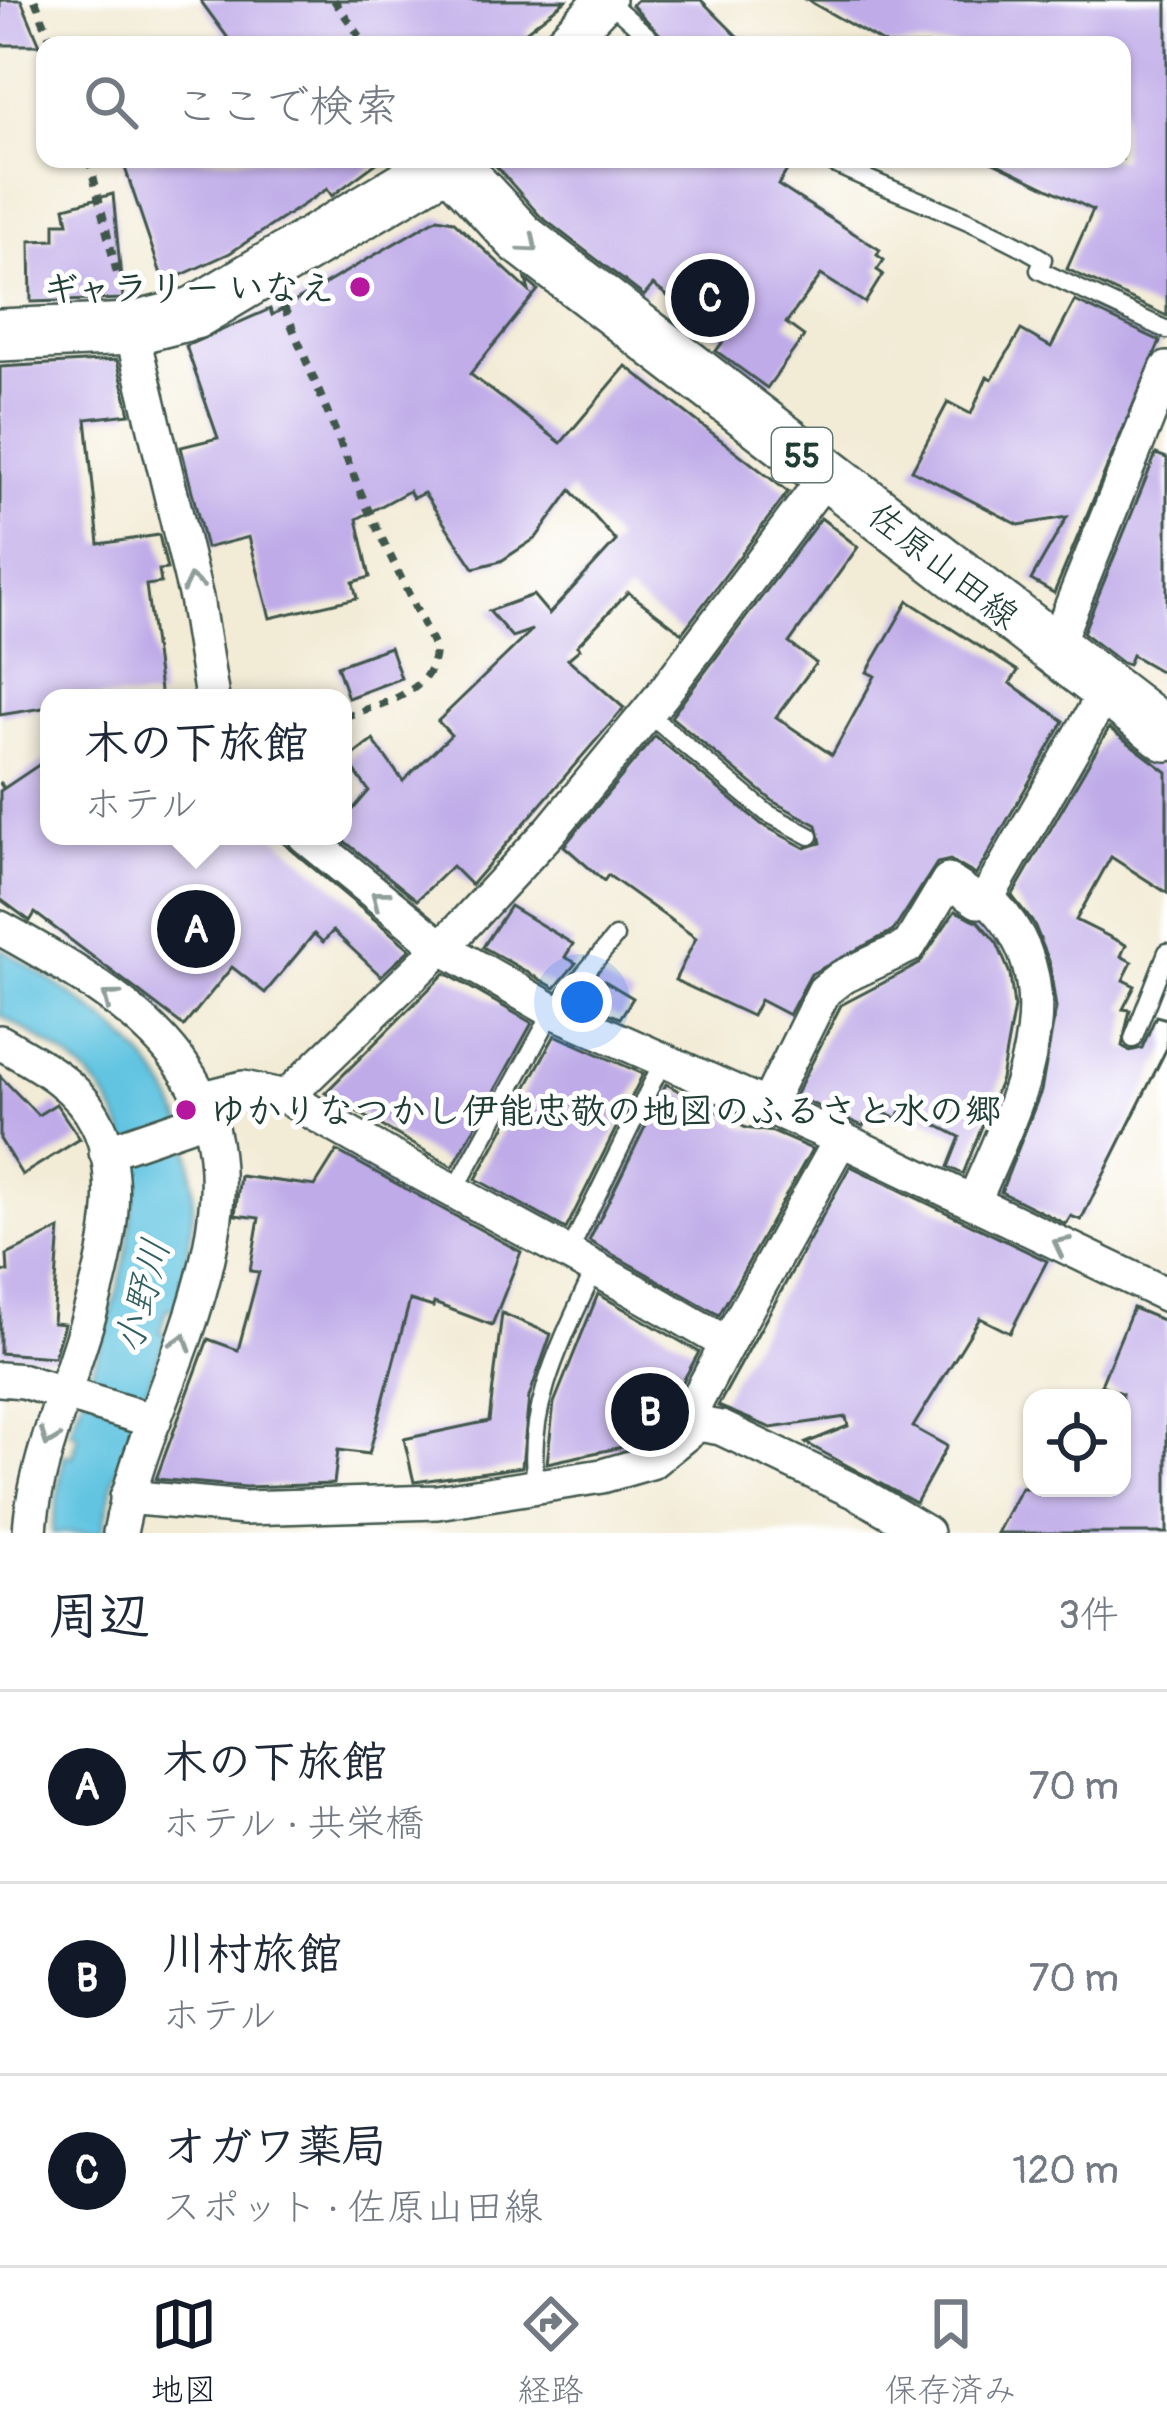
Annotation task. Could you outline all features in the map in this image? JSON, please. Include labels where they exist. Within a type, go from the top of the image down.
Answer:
[{"type":"main road","name":"55","points":[[0,334],[130,329],[194,313],[270,272],[437,168]]},
{"type":"main road","name":"佐原山田線","points":[[457,168],[520,238],[1167,735]]},
{"type":"street","points":[[571,36],[606,0]]},
{"type":"street","points":[[130,329],[196,598],[211,689]]},
{"type":"street","points":[[1054,650],[1167,370]]},
{"type":"street","points":[[286,1096],[441,946],[551,830],[827,475]]},
{"type":"street","points":[[766,1108],[824,991],[842,976],[909,946],[948,881],[978,901],[986,898],[1107,689]]},
{"type":"street","points":[[315,845],[441,946],[554,1011],[841,1139],[1167,1295]]},
{"type":"street","points":[[974,1201],[1023,1087],[1037,1011],[1028,949],[986,898]]},
{"type":"street","points":[[0,928],[87,981],[164,1039],[200,1113],[210,1254],[146,1419],[120,1533]]},
{"type":"street","points":[[0,1042],[57,1076],[117,1149],[101,1269],[74,1396],[39,1464],[30,1533]]},
{"type":"street","points":[[117,1149],[200,1113],[242,1088],[286,1096],[453,1195],[583,1258],[727,1344]]},
{"type":"street","points":[[698,1424],[694,1406],[841,1139]]},
{"type":"street","points":[[0,1379],[146,1419]]},
{"type":"street","points":[[127,1498],[244,1508],[386,1508],[602,1476],[652,1462],[698,1424],[721,1427],[841,1484],[926,1533]]},
{"type":"lane","points":[[606,0],[648,36]]},
{"type":"lane","points":[[843,168],[996,230],[1042,259],[1039,270],[1167,330]]},
{"type":"lane","points":[[646,713],[766,813],[810,836]]},
{"type":"lane","points":[[453,1195],[554,1011],[615,937]]},
{"type":"lane","points":[[1133,1039],[1167,952]]},
{"type":"lane","points":[[536,1484],[533,1464],[544,1389],[583,1258],[662,1063]]},
{"type":"path","points":[[35,0],[49,36]]},
{"type":"path","points":[[334,0],[360,36]]},
{"type":"path","points":[[90,168],[130,329]]},
{"type":"path","points":[[270,272],[365,503],[435,649],[434,663],[420,683],[403,695],[352,714]]},
{"type":"water","name":"小野川","points":[[0,948],[104,1019],[141,1055],[169,1093],[186,1136],[193,1185],[190,1242],[176,1310],[167,1308],[160,1332],[167,1335],[114,1479],[103,1533],[52,1533],[64,1455],[73,1456],[78,1435],[70,1432],[115,1300],[126,1252],[132,1204],[130,1159],[117,1116],[91,1079],[59,1052],[0,1015]]},
{"type":"building","points":[[0,0],[21,0],[36,45],[0,45]]},
{"type":"building","points":[[200,0],[566,0],[525,32],[528,36],[226,36]]},
{"type":"building","points":[[637,0],[701,0],[737,36],[661,36],[632,5]]},
{"type":"building","points":[[807,0],[1167,0],[1167,316],[1067,269],[1093,210],[1006,168],[1131,168],[1131,36],[871,36]]},
{"type":"building","points":[[125,168],[370,168],[332,196],[327,189],[230,253],[164,283]]},
{"type":"building","points":[[498,168],[788,168],[778,185],[880,250],[877,255],[884,260],[877,270],[883,274],[865,303],[821,275],[786,323],[804,336],[767,388],[716,351],[725,339],[653,285],[644,296],[540,216]]},
{"type":"building","points":[[113,194],[123,299],[31,302],[30,241],[55,240],[55,223],[68,223],[65,207]]},
{"type":"building","points":[[438,218],[453,221],[529,291],[526,280],[538,290],[470,374],[561,443],[626,366],[788,492],[682,633],[628,592],[577,646],[580,649],[568,659],[624,708],[471,885],[452,866],[417,900],[349,845],[352,811],[369,791],[352,767],[352,756],[373,740],[403,781],[451,735],[438,721],[532,630],[512,637],[489,611],[533,595],[549,614],[616,541],[571,490],[536,538],[501,561],[474,568],[424,493],[413,498],[409,491],[357,519],[370,577],[353,582],[357,598],[270,618],[249,537],[206,548],[181,447],[218,438],[186,346],[270,309],[272,315]]},
{"type":"building","points":[[1075,301],[1160,341],[1054,593],[1031,580],[1067,517],[1019,525],[912,470],[948,402],[971,414],[987,377],[992,379],[1021,330],[1051,347]]},
{"type":"building","points":[[117,360],[130,414],[86,419],[99,544],[159,535],[167,569],[159,570],[161,583],[146,585],[160,689],[40,689],[40,708],[0,715],[0,367]]},
{"type":"building","points":[[1156,454],[1167,458],[1167,675],[1132,655],[1128,665],[1122,663],[1083,633]]},
{"type":"building","points":[[821,518],[858,547],[789,643],[816,663],[776,717],[832,755],[875,676],[867,672],[908,601],[1018,671],[1010,683],[1064,721],[976,875],[950,860],[937,863],[894,930],[811,974],[789,1015],[760,1000],[752,1016],[675,980],[696,938],[608,875],[604,881],[564,846],[655,736],[761,824],[805,848],[821,843],[817,825],[774,802],[671,717]]},
{"type":"building","points":[[390,647],[401,678],[352,696],[337,666]]},
{"type":"building","points":[[1109,728],[1167,772],[1167,893],[1111,857],[1076,920],[1126,945],[1121,956],[1132,962],[1123,980],[1135,986],[1123,1009],[1130,1010],[1122,1046],[1130,1051],[1142,1048],[1156,1016],[1167,1019],[1167,1048],[1081,1220],[1071,1216],[1066,1224],[1001,1192],[1041,1091],[1056,1008],[1049,961],[1034,924],[1012,896]]},
{"type":"building","points":[[40,764],[40,845],[286,845],[410,949],[381,976],[333,931],[323,942],[314,934],[265,993],[232,967],[184,1026],[35,913],[30,921],[0,899],[0,791]]},
{"type":"building","points":[[510,906],[573,944],[565,957],[576,963],[555,988],[483,947]]},
{"type":"building","points":[[955,911],[979,922],[997,943],[1010,974],[1014,1007],[1001,1079],[963,1174],[948,1167],[960,1137],[903,1108],[897,1119],[872,1107],[863,1126],[795,1096],[841,1005],[919,964]]},
{"type":"building","points":[[445,973],[532,1023],[453,1167],[325,1093]]},
{"type":"building","points":[[598,977],[633,998],[620,1018],[579,1000]]},
{"type":"building","points":[[555,1035],[643,1074],[566,1229],[476,1179]]},
{"type":"building","points":[[0,1076],[38,1115],[56,1104],[80,1139],[22,1175],[0,1139]]},
{"type":"building","points":[[666,1084],[746,1128],[773,1132],[812,1149],[719,1315],[589,1241]]},
{"type":"building","points":[[337,1151],[521,1252],[492,1325],[434,1303],[433,1307],[410,1300],[369,1454],[338,1450],[334,1484],[245,1487],[156,1479],[208,1339],[238,1350],[259,1272],[250,1271],[259,1218],[235,1215],[240,1176],[315,1186]]},
{"type":"building","points":[[850,1166],[1047,1261],[1010,1333],[980,1318],[913,1427],[947,1446],[916,1503],[806,1443],[848,1426],[846,1417],[771,1428],[718,1406]]},
{"type":"building","points":[[60,1229],[53,1323],[64,1324],[54,1357],[0,1353],[0,1271],[8,1272],[7,1255]]},
{"type":"building","points":[[598,1294],[699,1352],[675,1396],[675,1416],[641,1443],[547,1463],[554,1403]]},
{"type":"building","points":[[1133,1308],[1167,1322],[1167,1533],[997,1533],[1021,1488],[1023,1497],[1131,1497],[1131,1389],[1101,1385]]},
{"type":"building","points":[[502,1313],[551,1334],[529,1397],[522,1467],[414,1482],[404,1439],[489,1421]]},
{"type":"place","name":"ギャラリー いなえ","points":[[360,287]]},
{"type":"place","name":"オガワ薬局","points":[[710,298]]},
{"type":"place","name":"木の下旅館","points":[[196,929]]},
{"type":"place","name":"ゆかりなつかし伊能忠敬の地図のふるさと水の郷","points":[[186,1110]]},
{"type":"place","name":"川村旅館","points":[[650,1412]]}]
